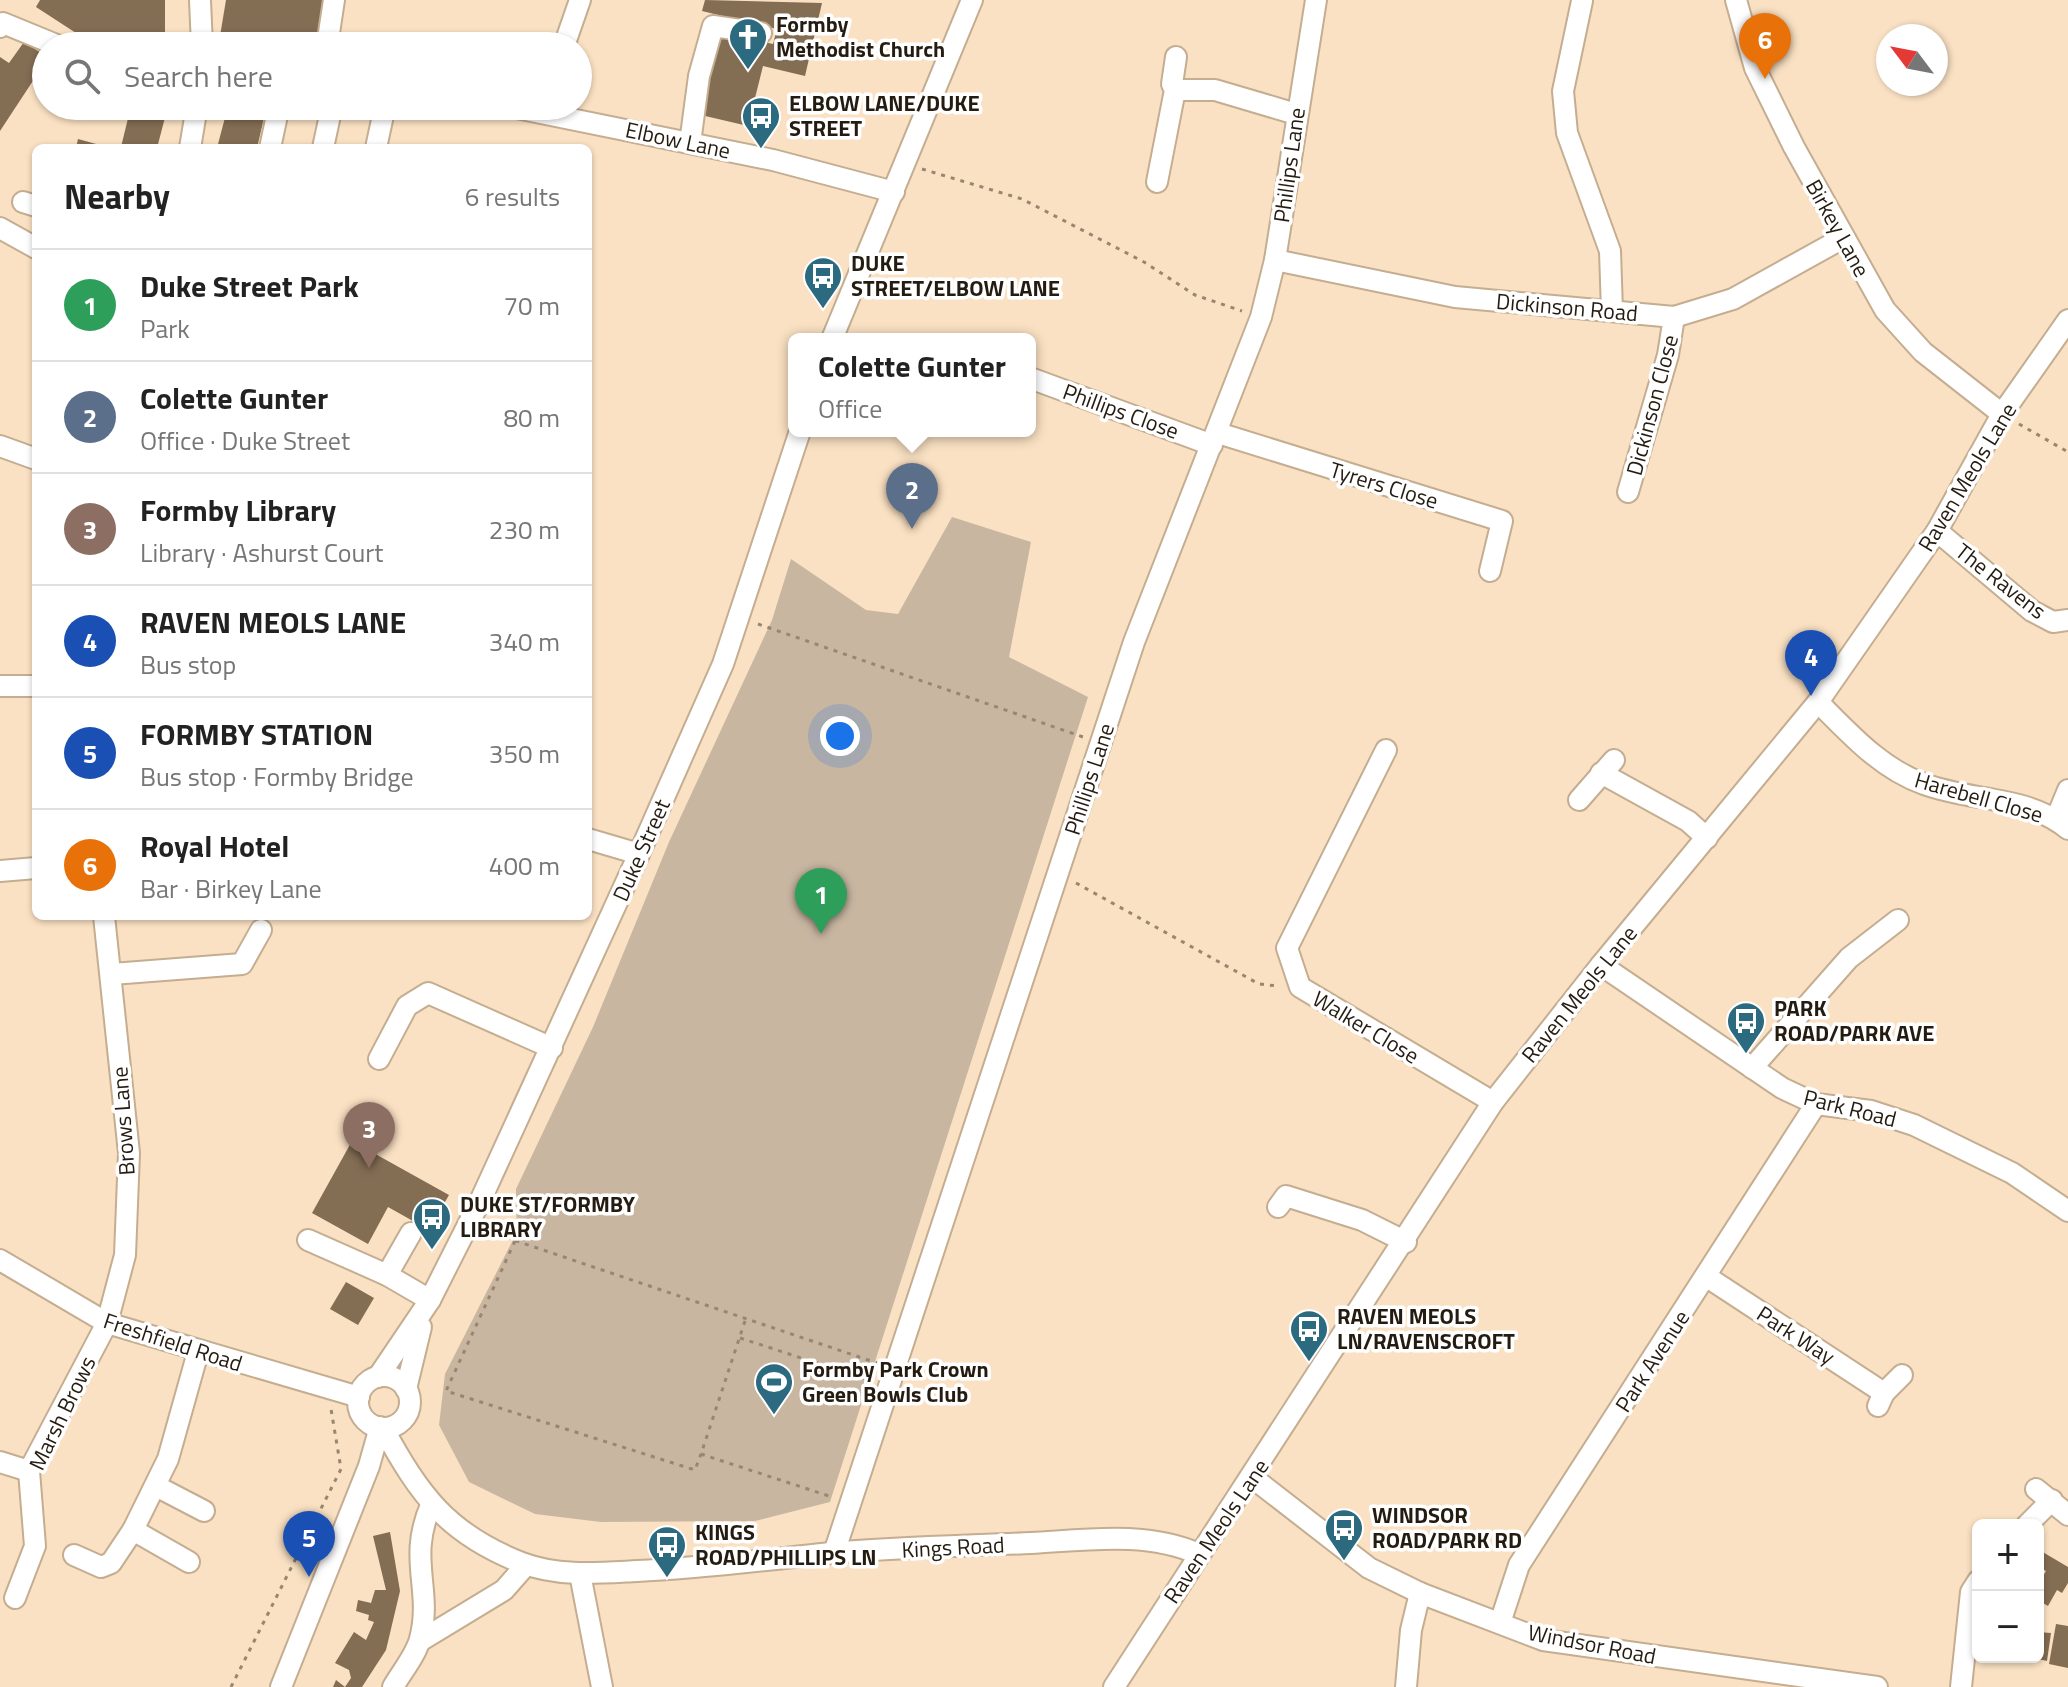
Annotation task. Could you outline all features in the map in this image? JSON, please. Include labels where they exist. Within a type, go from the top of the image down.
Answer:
[{"type":"street","points":[[200,0],[201,32]]},
{"type":"street","points":[[329,32],[334,0]]},
{"type":"street","points":[[569,32],[580,0]]},
{"type":"street","points":[[835,333],[907,165],[972,0]]},
{"type":"street","name":"Phillips Lane","points":[[834,1553],[1139,627],[1261,317],[1275,260],[1316,0]]},
{"type":"street","name":"Birkey Lane","points":[[1736,0],[1755,68],[1843,238],[1885,310],[1923,352],[2002,414]]},
{"type":"street","points":[[1582,1],[1563,91],[1567,133],[1610,251],[1612,311]]},
{"type":"street","points":[[0,27],[3,23],[32,35]]},
{"type":"street","points":[[690,143],[699,76],[713,26],[761,33]]},
{"type":"street","points":[[1157,182],[1175,90],[1172,84],[1176,57]]},
{"type":"street","points":[[1175,90],[1215,90],[1296,114]]},
{"type":"street","points":[[191,144],[195,120]]},
{"type":"street","points":[[271,144],[276,120]]},
{"type":"street","points":[[324,144],[329,120]]},
{"type":"street","points":[[377,144],[382,120]]},
{"type":"street","name":"Elbow Lane","points":[[592,120],[894,192]]},
{"type":"street","points":[[0,228],[32,246]]},
{"type":"street","name":"Dickinson Road","points":[[1275,260],[1455,297],[1674,317],[1733,299],[1843,238]]},
{"type":"street","name":"Dickinson Close","points":[[1628,492],[1668,355],[1674,317]]},
{"type":"street","name":"Raven Meols Lane","points":[[1114,1687],[1198,1554],[1253,1478],[1406,1242],[1493,1102],[1601,965],[1818,702],[1937,531],[2002,414],[2068,320]]},
{"type":"street","name":"Phillips Close","points":[[1036,380],[1215,439]]},
{"type":"street","name":"Duke Street","points":[[378,1377],[430,1300],[468,1224],[552,1048],[639,854],[723,664],[798,437]]},
{"type":"street","name":"Tyrers Close","points":[[1215,439],[1502,521],[1490,571]]},
{"type":"street","points":[[0,446],[32,458]]},
{"type":"street","name":"The Ravens","points":[[1937,531],[2032,611],[2053,622],[2068,620]]},
{"type":"street","points":[[0,686],[32,686]]},
{"type":"street","name":"Harebell Close","points":[[1818,702],[1868,750],[1897,772],[1923,784],[2017,803],[2062,824]]},
{"type":"street","name":"Walker Close","points":[[1386,750],[1287,948],[1300,987],[1493,1102]]},
{"type":"street","points":[[1579,800],[1608,766],[1688,821],[1707,838]]},
{"type":"street","points":[[2062,824],[2068,790]]},
{"type":"street","points":[[592,840],[639,854]]},
{"type":"street","points":[[0,871],[32,868]]},
{"type":"street","name":"Brows Lane","points":[[105,920],[129,1153],[125,1255],[107,1323]]},
{"type":"street","points":[[1752,1068],[1849,958],[1898,920]]},
{"type":"street","points":[[112,974],[242,964],[261,930]]},
{"type":"street","name":"Park Road","points":[[1601,965],[1782,1088],[1816,1104],[1871,1111],[1914,1125],[2012,1173],[2068,1211]]},
{"type":"street","points":[[379,1059],[407,1006],[428,993],[552,1048]]},
{"type":"street","name":"Park Avenue","points":[[1500,1623],[1519,1565],[1816,1104]]},
{"type":"street","points":[[1278,1207],[1286,1196],[1362,1220],[1406,1242]]},
{"type":"street","points":[[387,1275],[411,1233]]},
{"type":"street","points":[[308,1240],[387,1275],[430,1300]]},
{"type":"street","name":"Freshfield Road","points":[[0,1260],[107,1323],[359,1397]]},
{"type":"street","name":"Park Way","points":[[1707,1277],[1881,1399],[1902,1375]]},
{"type":"street","name":"Duke Street","points":[[406,1389],[411,1357],[430,1300]]},
{"type":"street","name":"Marsh Brows","points":[[15,1598],[35,1546],[35,1512],[29,1471],[107,1323]]},
{"type":"street","points":[[74,1555],[101,1567],[111,1563],[133,1530],[168,1459],[198,1352]]},
{"type":"street","points":[[281,1687],[382,1428],[404,1418],[409,1404],[406,1389],[394,1378],[378,1377],[365,1384],[359,1397],[365,1420],[382,1428]]},
{"type":"street","name":"Kings Road","points":[[404,1418],[410,1470]]},
{"type":"street","name":"Kings Road","points":[[382,1428],[431,1505],[472,1539],[526,1565],[580,1574],[707,1568],[834,1553],[1156,1540],[1198,1554]]},
{"type":"street","points":[[0,1462],[29,1471]]},
{"type":"street","name":"Windsor Road","points":[[1253,1478],[1369,1568],[1420,1593],[1543,1640],[1877,1687]]},
{"type":"street","points":[[156,1486],[204,1511]]},
{"type":"street","points":[[2030,1519],[2044,1495],[2068,1515]]},
{"type":"street","points":[[393,1687],[420,1641],[424,1606],[417,1550],[421,1528],[431,1505]]},
{"type":"street","points":[[133,1530],[189,1562]]},
{"type":"street","points":[[420,1641],[504,1590],[526,1565]]},
{"type":"street","points":[[580,1574],[602,1687]]},
{"type":"street","points":[[1961,1687],[1972,1590]]},
{"type":"street","points":[[1406,1687],[1411,1630],[1420,1593]]},
{"type":"path","points":[[907,165],[1022,199],[1144,262],[1195,295],[1261,317]]},
{"type":"path","points":[[2002,414],[2068,452]]},
{"type":"path","points":[[739,618],[1100,743]]},
{"type":"path","points":[[1058,873],[1259,984],[1300,987]]},
{"type":"path","points":[[468,1224],[745,1321],[894,1369]]},
{"type":"path","points":[[516,1241],[446,1391],[695,1470],[745,1321]]},
{"type":"path","points":[[740,1338],[869,1380]]},
{"type":"path","points":[[231,1687],[341,1469],[331,1421],[331,1389]]},
{"type":"path","points":[[701,1454],[832,1497]]},
{"type":"shaded area","points":[[952,517],[1031,542],[1009,657],[1088,697],[830,1502],[755,1521],[601,1522],[535,1514],[469,1482],[439,1425],[445,1374],[517,1232],[516,1189],[593,1027],[669,842],[772,620],[791,559],[866,610],[898,614]]},
{"type":"building","points":[[40,0],[165,0],[165,32],[74,32],[36,7]]},
{"type":"building","points":[[226,0],[330,0],[325,32],[221,32]]},
{"type":"building","points":[[705,0],[822,3],[805,76],[763,66],[748,126],[701,115],[721,32],[773,44],[777,29],[702,11]]},
{"type":"building","points":[[24,42],[32,47],[32,82],[0,131],[0,57],[9,63]]},
{"type":"building","points":[[128,120],[164,120],[158,144],[122,144]]},
{"type":"building","points":[[224,120],[263,120],[258,144],[218,144]]},
{"type":"building","points":[[78,139],[96,144],[77,144]]},
{"type":"building","points":[[352,1141],[449,1195],[429,1230],[388,1207],[368,1244],[312,1213]]},
{"type":"building","points":[[346,1282],[374,1298],[358,1325],[330,1309]]},
{"type":"building","points":[[390,1532],[400,1591],[386,1650],[362,1687],[345,1687],[351,1678],[349,1670],[335,1663],[354,1632],[366,1640],[374,1622],[368,1620],[369,1615],[356,1611],[358,1600],[371,1603],[375,1590],[386,1590],[373,1536]]},
{"type":"building","points":[[2044,1553],[2068,1567],[2068,1583],[2062,1593],[2057,1590],[2048,1606],[2044,1604]]},
{"type":"building","points":[[2056,1624],[2068,1626],[2068,1668],[2049,1664]]},
{"type":"building","points":[[2044,1632],[2051,1633],[2047,1661],[2044,1660]]},
{"type":"building","points":[[336,1680],[345,1687],[333,1687]]},
{"type":"place","name":"Formby Methodist Church","points":[[748,71]]},
{"type":"place","name":"Royal Hotel","points":[[1765,79]]},
{"type":"place","name":"ELBOW LANE/DUKE STREET","points":[[761,150]]},
{"type":"place","name":"DUKE STREET/ELBOW LANE","points":[[823,310]]},
{"type":"place","name":"Colette Gunter","points":[[912,529]]},
{"type":"place","name":"RAVEN MEOLS LANE","points":[[1811,696]]},
{"type":"place","name":"Duke Street Park","points":[[821,934]]},
{"type":"place","name":"PARK ROAD/PARK AVE","points":[[1746,1055]]},
{"type":"place","name":"Formby Library","points":[[369,1168]]},
{"type":"place","name":"DUKE ST/FORMBY LIBRARY","points":[[432,1251]]},
{"type":"place","name":"RAVEN MEOLS LN/RAVENSCROFT","points":[[1309,1363]]},
{"type":"place","name":"Formby Park Crown Green Bowls Club","points":[[774,1416]]},
{"type":"place","name":"WINDSOR ROAD/PARK RD","points":[[1344,1562]]},
{"type":"place","name":"FORMBY STATION","points":[[309,1577]]},
{"type":"place","name":"KINGS ROAD/PHILLIPS LN","points":[[667,1579]]}]
